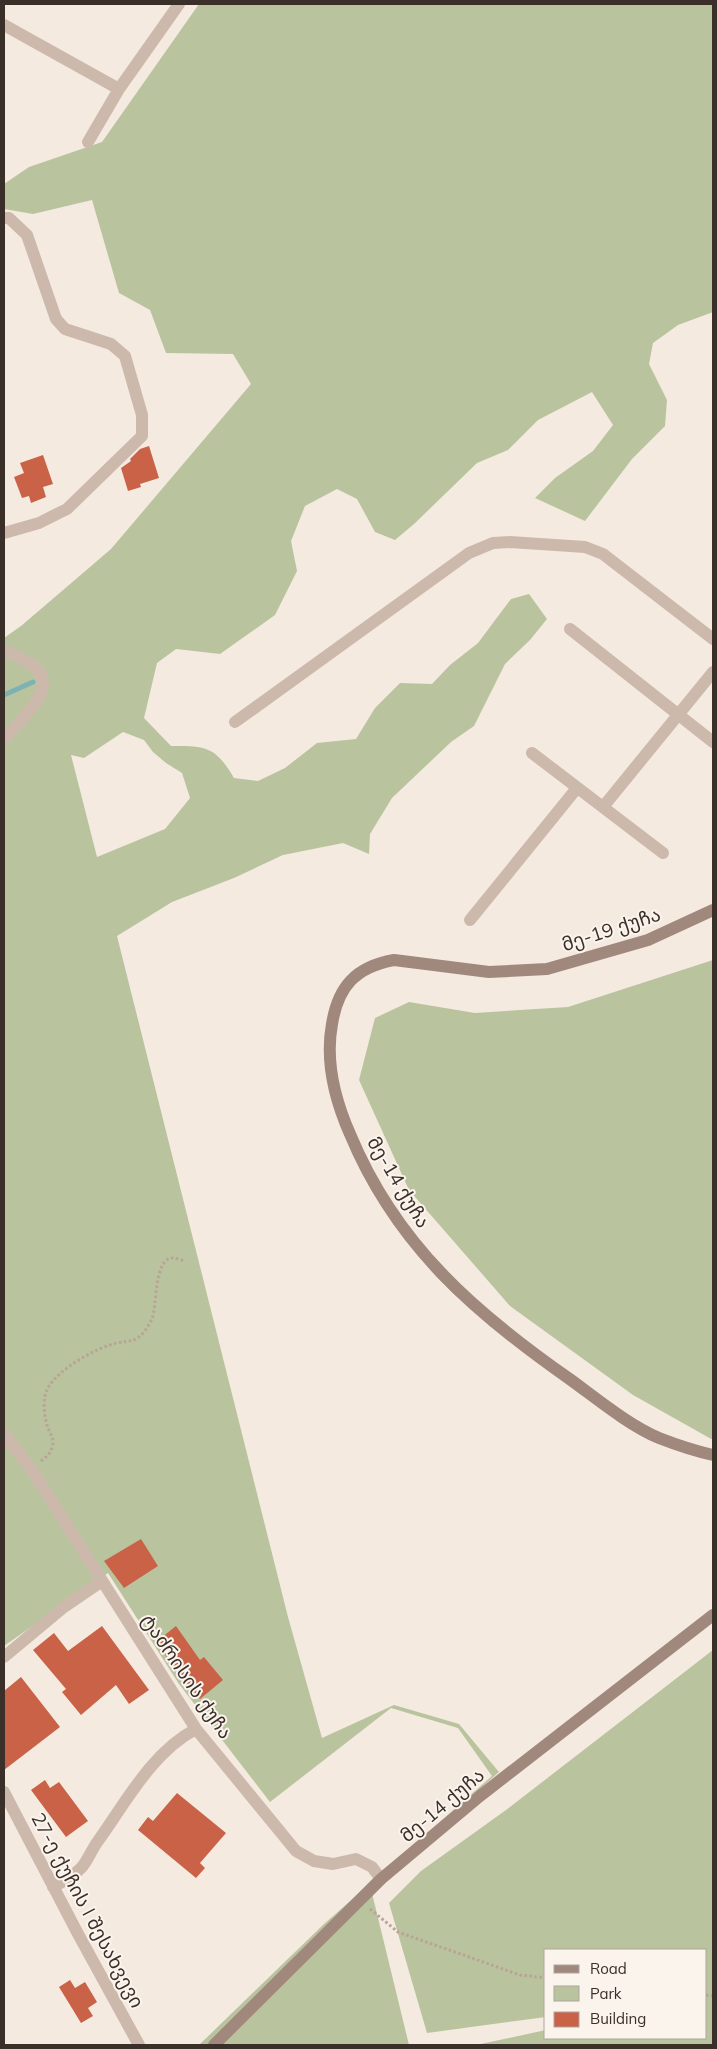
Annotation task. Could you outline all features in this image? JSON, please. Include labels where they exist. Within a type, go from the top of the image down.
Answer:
[{"type":"street","points":[[88,142],[119,89],[179,4]]},
{"type":"street","points":[[4,25],[119,89]]},
{"type":"street","points":[[4,218],[9,218],[27,235],[56,319],[64,329],[111,344],[125,356],[142,415],[142,436],[66,509],[39,523],[4,533]]},
{"type":"street","points":[[235,722],[469,553],[494,543],[510,542],[585,547],[603,554],[713,638]]},
{"type":"street","points":[[570,629],[713,742]]},
{"type":"street","points":[[4,650],[38,669],[44,681],[42,692],[33,706],[4,739]]},
{"type":"street","points":[[603,807],[713,672]]},
{"type":"street","points":[[532,753],[663,852]]},
{"type":"street","points":[[470,920],[578,788]]},
{"type":"street","name":"მე-19 ქუჩა","points":[[547,969],[648,940],[713,910]]},
{"type":"street","name":"მე-14 ქუჩა","points":[[547,969],[489,972],[394,960],[378,962],[358,972],[345,986],[334,1008],[330,1034],[330,1067],[339,1108],[356,1150],[398,1222],[432,1265],[465,1298],[521,1345],[624,1417],[658,1438],[713,1455]]},
{"type":"street","name":"ტაძრისის ქუჩა","points":[[4,1434],[32,1470],[196,1729],[296,1851],[314,1861],[333,1864],[356,1859],[372,1867],[381,1879]]},
{"type":"street","points":[[4,1657],[64,1607],[102,1581]]},
{"type":"street","name":"მე-14 ქუჩა","points":[[214,2045],[381,1879],[480,1796],[713,1615]]},
{"type":"street","points":[[53,1887],[70,1878],[82,1867],[95,1844],[150,1767],[180,1737],[196,1729]]},
{"type":"street","name":"27-ე ქუჩის I შესახვევი","points":[[4,1792],[139,2045]]},
{"type":"path","points":[[32,1470],[51,1451],[54,1439],[47,1426],[44,1406],[47,1388],[59,1374],[80,1360],[102,1348],[118,1343],[133,1342],[145,1331],[152,1318],[161,1268],[166,1259],[172,1258],[184,1261]]},
{"type":"path","points":[[360,1900],[398,1932],[520,1975],[544,1978]]},
{"type":"green space","points":[[199,4],[713,4],[713,312],[678,325],[653,343],[649,364],[667,400],[665,426],[632,459],[585,521],[535,498],[555,478],[593,451],[613,425],[592,392],[538,420],[508,450],[477,463],[395,540],[375,532],[357,499],[337,489],[305,506],[291,541],[297,571],[275,615],[220,654],[176,649],[157,663],[144,718],[171,746],[193,746],[208,750],[221,759],[234,778],[258,781],[285,768],[317,743],[356,739],[375,708],[400,683],[432,684],[450,665],[478,643],[511,599],[529,594],[547,619],[530,640],[505,664],[474,726],[451,742],[392,798],[370,834],[369,854],[343,843],[283,855],[234,878],[172,902],[117,936],[288,1617],[322,1738],[394,1705],[459,1724],[499,1772],[370,1885],[409,2045],[199,2045],[324,1924],[492,1776],[458,1728],[391,1708],[270,1802],[179,1684],[108,1573],[4,1646],[4,638],[21,626],[111,549],[251,384],[233,354],[166,353],[150,310],[119,293],[92,200],[33,214],[4,209],[4,184],[29,167],[102,142]],"holes":[[[123,732],[144,740],[153,752],[182,773],[190,798],[165,829],[97,857],[71,755],[84,758]]]},
{"type":"green space","points":[[713,960],[713,1440],[633,1395],[510,1306],[409,1190],[359,1080],[375,1018],[409,1002],[475,1013],[568,1007]]},
{"type":"green space","points":[[713,1650],[713,2045],[476,2045],[544,2030],[544,2039],[707,2039],[707,1949],[544,1949],[544,2017],[427,2033],[389,1903],[421,1871],[506,1810]]},
{"type":"building","points":[[149,446],[159,478],[140,484],[141,487],[128,491],[121,468],[131,461],[130,459],[140,449]]},
{"type":"building","points":[[43,455],[53,484],[43,487],[46,497],[31,503],[29,496],[22,498],[14,477],[24,473],[20,463]]},
{"type":"building","points":[[141,1539],[158,1566],[124,1588],[104,1561]]},
{"type":"building","points":[[102,1626],[149,1690],[129,1704],[116,1685],[81,1715],[62,1692],[66,1689],[33,1650],[54,1633],[68,1651]]},
{"type":"building","points":[[176,1626],[200,1660],[204,1657],[223,1680],[200,1699],[156,1642]]},
{"type":"building","points":[[21,1677],[60,1727],[4,1770],[4,1691]]},
{"type":"building","points":[[45,1780],[50,1788],[59,1782],[88,1821],[66,1837],[31,1790]]},
{"type":"building","points":[[177,1793],[226,1833],[200,1863],[205,1868],[196,1878],[138,1830],[148,1817],[153,1821]]},
{"type":"building","points":[[70,1980],[75,1988],[85,1982],[97,2002],[88,2008],[93,2016],[81,2023],[59,1987]]},
{"type":"waterway","points":[[4,695],[33,682]]}]
